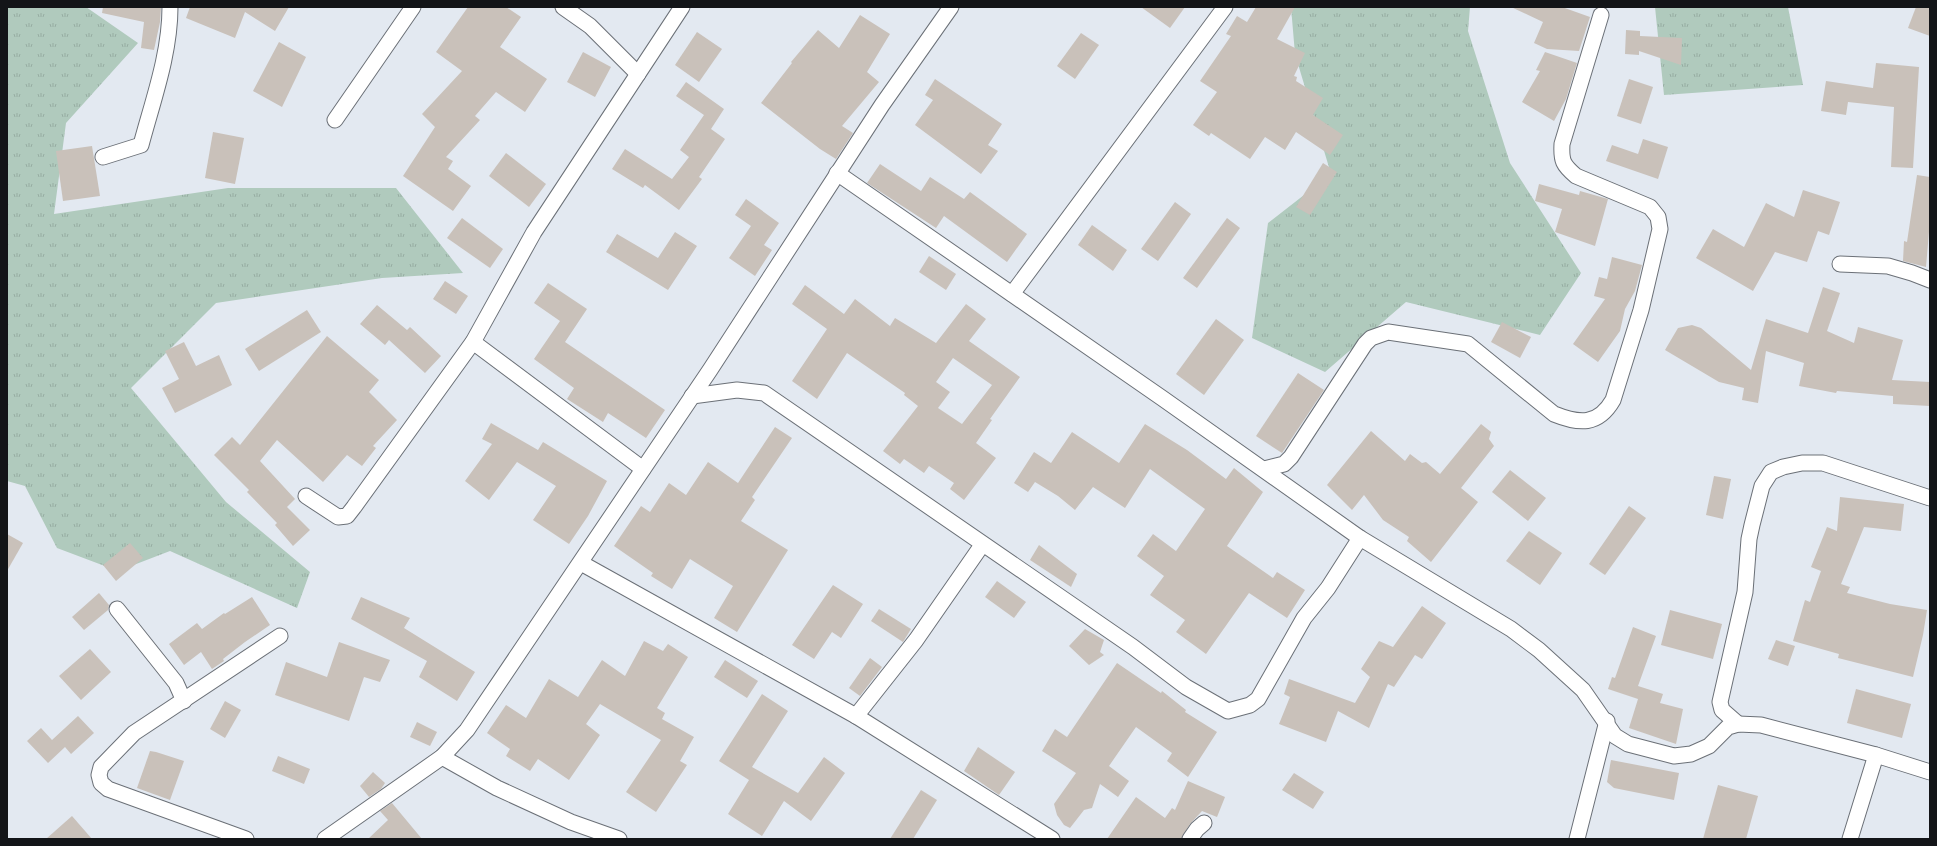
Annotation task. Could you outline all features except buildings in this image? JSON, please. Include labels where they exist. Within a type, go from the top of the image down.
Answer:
[{"type":"street","points":[[103,158],[141,145],[162,65],[168,34],[170,7]]},
{"type":"street","points":[[335,120],[413,7]]},
{"type":"street","points":[[563,7],[590,26],[638,74]]},
{"type":"street","points":[[306,496],[338,517],[347,516],[473,342],[534,232],[682,7]]},
{"type":"street","points":[[325,839],[442,757],[467,730],[581,563],[692,396],[886,98],[950,7]]},
{"type":"street","points":[[1012,294],[1225,7]]},
{"type":"street","points":[[1264,469],[1284,464],[1291,457],[1365,344],[1371,338],[1388,332],[1468,344],[1554,414],[1567,419],[1586,421],[1596,418],[1606,412],[1613,400],[1641,310],[1660,228],[1658,217],[1650,207],[1576,176],[1567,168],[1562,158],[1562,144],[1601,15]]},
{"type":"street","points":[[837,173],[1264,469],[1360,538],[1511,629],[1539,650],[1583,690],[1607,721],[1615,736],[1628,744],[1674,756],[1690,754],[1709,746],[1728,727],[1738,724],[1761,725],[1876,755],[1930,772]]},
{"type":"street","points":[[1840,264],[1888,266],[1912,272],[1930,280]]},
{"type":"street","points":[[473,342],[643,469]]},
{"type":"street","points":[[692,396],[737,390],[764,393],[1133,647],[1186,687],[1228,711],[1250,705],[1258,699],[1304,618],[1328,588],[1360,538]]},
{"type":"street","points":[[1738,724],[1722,710],[1720,702],[1745,592],[1752,525],[1762,486],[1771,472],[1802,463],[1823,463],[1930,498]]},
{"type":"street","points":[[856,716],[916,640],[982,544]]},
{"type":"street","points":[[581,563],[856,716],[1052,839]]},
{"type":"street","points":[[117,609],[176,683],[184,701]]},
{"type":"street","points":[[246,839],[108,789],[101,783],[99,775],[101,767],[134,733],[280,636]]},
{"type":"street","points":[[1578,839],[1607,721]]},
{"type":"street","points":[[1850,839],[1876,755]]},
{"type":"street","points":[[442,757],[497,788],[571,822],[619,839]]},
{"type":"street","points":[[571,822],[577,839]]},
{"type":"street","points":[[1190,839],[1197,829],[1204,823]]},
{"type":"green space","points":[[7,7],[86,7],[138,43],[66,123],[54,214],[228,188],[396,188],[463,273],[382,278],[216,303],[131,388],[226,502],[310,572],[297,608],[170,551],[118,571],[57,548],[25,486],[7,481]]},
{"type":"green space","points":[[1291,7],[1470,7],[1468,31],[1510,163],[1581,273],[1540,335],[1406,302],[1325,372],[1252,338],[1268,223],[1331,174],[1295,54]]},
{"type":"green space","points":[[1655,7],[1788,7],[1803,85],[1664,95]]}]
